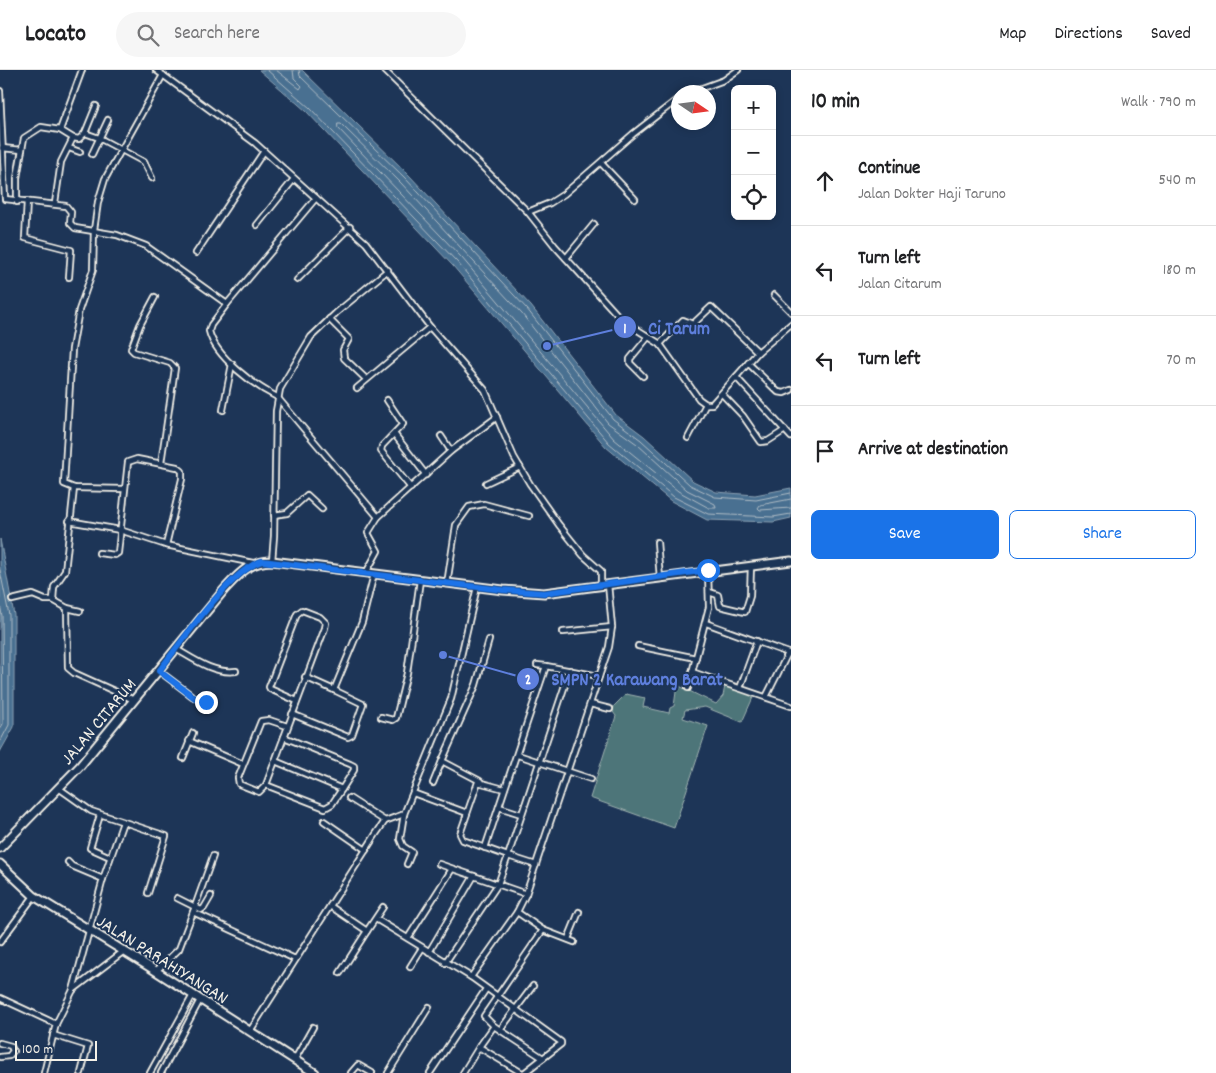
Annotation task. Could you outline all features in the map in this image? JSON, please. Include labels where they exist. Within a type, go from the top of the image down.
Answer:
[{"type":"street","points":[[60,130],[82,70]]},
{"type":"street","points":[[156,70],[264,151],[350,227],[388,270],[430,327],[486,390],[496,417],[520,467],[559,525],[583,555],[601,572],[605,585],[612,637],[526,894],[517,912],[471,977]]},
{"type":"street","points":[[384,70],[528,212],[566,258],[622,320],[632,329],[649,336],[660,344],[699,399],[706,404],[712,404],[758,352],[791,324]]},
{"type":"street","points":[[710,85],[724,80],[738,70]]},
{"type":"street","points":[[124,489],[74,488],[64,484],[70,378],[79,310],[93,270],[94,230],[102,187],[163,74]]},
{"type":"street","points":[[0,90],[5,199],[17,202],[27,201],[55,204],[70,209],[71,226],[132,239],[146,246],[227,304]]},
{"type":"street","points":[[528,212],[550,203],[564,194],[671,105]]},
{"type":"street","points":[[17,202],[24,138],[37,129],[50,127],[79,139],[85,133],[96,106]]},
{"type":"street","points":[[92,154],[108,120]]},
{"type":"street","points":[[85,133],[99,138],[144,162],[152,178]]},
{"type":"street","points":[[55,204],[61,162],[73,138]]},
{"type":"street","points":[[2,148],[22,150]]},
{"type":"street","points":[[69,148],[80,152]]},
{"type":"street","points":[[196,253],[264,151]]},
{"type":"street","points":[[601,163],[635,199]]},
{"type":"street","points":[[257,225],[294,179]]},
{"type":"street","points":[[316,198],[227,304],[211,325],[209,331],[232,364],[248,380],[277,397],[378,517]]},
{"type":"street","points":[[27,201],[25,238],[71,250],[69,277]]},
{"type":"street","points":[[566,258],[594,224]]},
{"type":"street","points":[[296,280],[350,227]]},
{"type":"street","points":[[272,561],[277,397],[286,376],[311,337],[329,319],[388,270]]},
{"type":"street","points":[[774,295],[791,312]]},
{"type":"street","points":[[155,297],[140,324],[131,349],[134,352],[170,364],[175,368],[161,464]]},
{"type":"street","points":[[660,344],[683,320],[693,324],[710,307],[758,352]]},
{"type":"street","points":[[329,319],[349,339],[343,350],[344,358],[366,380]]},
{"type":"street","points":[[357,388],[430,327]]},
{"type":"street","points":[[643,376],[630,363],[630,359],[649,336]]},
{"type":"street","points":[[748,363],[778,392],[784,393],[791,390]]},
{"type":"street","points":[[223,410],[232,364]]},
{"type":"street","points":[[736,377],[791,437]]},
{"type":"street","points":[[722,394],[743,416],[761,442],[765,442],[785,430]]},
{"type":"street","points":[[387,400],[403,424],[395,435],[382,446],[381,451],[411,488]]},
{"type":"street","points":[[688,438],[706,404]]},
{"type":"street","points":[[366,573],[378,551],[368,533],[378,517],[451,451],[496,417]]},
{"type":"street","points":[[395,435],[426,475]]},
{"type":"street","points":[[441,436],[451,451]]},
{"type":"street","points":[[100,553],[116,555],[128,462],[132,459],[177,467],[182,471],[182,479],[166,545]]},
{"type":"street","points":[[486,483],[520,467]]},
{"type":"street","points":[[53,600],[54,586],[65,571],[74,488]]},
{"type":"street","points":[[274,515],[286,513],[307,496],[322,509]]},
{"type":"street","points":[[448,584],[456,525],[469,507],[484,504],[529,516]]},
{"type":"street","points":[[69,521],[120,530],[166,545],[254,564],[272,561],[448,584],[544,593],[708,570],[791,561]]},
{"type":"street","points":[[657,542],[660,578]]},
{"type":"street","name":"JALAN CITARUM","points":[[0,848],[60,789],[224,590],[241,572],[254,564]]},
{"type":"street","points":[[709,592],[718,595],[720,606],[745,612],[750,596],[751,566]]},
{"type":"street","points":[[688,688],[706,623],[709,592],[708,570]]},
{"type":"street","points":[[334,690],[362,622],[374,574]]},
{"type":"street","points":[[381,717],[393,720],[396,718],[407,673],[420,580]]},
{"type":"street","points":[[407,864],[412,852],[403,846],[400,839],[404,814],[451,700],[478,587]]},
{"type":"street","points":[[12,600],[27,595],[45,600],[53,600],[67,608],[80,611]]},
{"type":"street","points":[[67,608],[68,668],[134,700]]},
{"type":"street","points":[[287,726],[269,720],[260,721],[238,778],[240,784],[259,792],[266,785],[326,623],[320,617],[302,610],[297,614],[269,687],[270,690],[297,701]]},
{"type":"street","points":[[706,623],[789,653],[766,697]]},
{"type":"street","points":[[563,632],[612,627]]},
{"type":"street","points":[[432,783],[476,685],[489,640]]},
{"type":"street","points":[[740,688],[757,641]]},
{"type":"street","points":[[638,646],[696,658]]},
{"type":"street","points":[[176,649],[212,669],[228,672],[236,671]]},
{"type":"street","points":[[537,665],[599,676]]},
{"type":"street","points":[[485,848],[504,789],[518,755],[546,666]]},
{"type":"street","points":[[445,963],[498,884],[570,670]]},
{"type":"street","points":[[159,671],[195,698],[206,702]]},
{"type":"street","points":[[692,672],[791,706]]},
{"type":"street","points":[[292,714],[348,737],[352,736],[363,704],[305,677]]},
{"type":"street","points":[[590,704],[610,709]]},
{"type":"street","points":[[183,758],[193,733]]},
{"type":"street","points":[[266,785],[325,808],[332,804],[354,770],[354,766],[284,737]]},
{"type":"street","points":[[189,742],[243,764]]},
{"type":"street","points":[[518,755],[591,779]]},
{"type":"street","points":[[276,761],[342,790]]},
{"type":"street","points":[[442,762],[480,781],[504,789]]},
{"type":"street","points":[[480,781],[460,837],[485,848],[536,865]]},
{"type":"street","points":[[60,789],[77,802],[100,814],[166,836],[148,893]]},
{"type":"street","points":[[413,793],[467,813]]},
{"type":"street","points":[[349,798],[385,821]]},
{"type":"street","points":[[498,806],[521,814]]},
{"type":"street","points":[[100,814],[90,848],[110,857]]},
{"type":"street","points":[[250,1031],[385,821],[404,814]]},
{"type":"street","points":[[324,821],[366,850]]},
{"type":"street","points":[[44,1073],[56,1024],[73,990],[103,879],[123,822]]},
{"type":"street","points":[[156,971],[179,949],[213,856]]},
{"type":"street","points":[[68,862],[72,866],[103,879]]},
{"type":"street","name":"JALAN PARAHIYANGAN","points":[[0,864],[34,896],[156,971],[315,1073]]},
{"type":"street","points":[[439,864],[526,894]]},
{"type":"street","points":[[408,938],[452,869]]},
{"type":"street","points":[[429,952],[474,876]]},
{"type":"street","points":[[0,942],[34,896]]},
{"type":"street","points":[[177,898],[203,910],[211,896]]},
{"type":"street","points":[[330,906],[367,931]]},
{"type":"street","points":[[340,973],[383,907]]},
{"type":"street","points":[[193,912],[296,959]]},
{"type":"street","points":[[517,912],[543,930],[574,942]]},
{"type":"street","points":[[568,939],[579,912]]},
{"type":"street","points":[[376,919],[445,963],[471,977],[561,1042],[561,1044],[523,1073],[479,1047]]},
{"type":"street","points":[[543,930],[484,1016],[494,1026],[543,1058]]},
{"type":"street","points":[[410,967],[422,948]]},
{"type":"street","points":[[73,990],[124,951]]},
{"type":"street","points":[[500,1030],[533,986]]},
{"type":"street","points":[[430,1073],[486,988]]},
{"type":"street","points":[[150,1073],[193,995]]},
{"type":"street","points":[[0,998],[56,1024]]},
{"type":"street","points":[[161,1073],[200,1000]]},
{"type":"street","points":[[388,1073],[429,1008]]},
{"type":"street","points":[[463,1073],[494,1026]]},
{"type":"street","points":[[295,1059],[313,1027]]},
{"type":"street","points":[[53,1035],[88,1046],[81,1073]]},
{"type":"street","points":[[0,1043],[11,1046],[13,1052],[9,1056],[0,1057]]},
{"type":"street","points":[[351,1073],[358,1065],[372,1073]]},
{"type":"green space","points":[[677,685],[716,704],[723,696],[725,686],[755,693],[742,722],[705,707],[685,710],[683,718],[708,726],[674,828],[590,798],[616,716],[613,712],[614,706],[626,694],[645,698],[643,707],[669,713],[670,708],[674,706]]},
{"type":"water","points":[[259,70],[302,70],[409,175],[531,306],[616,415],[644,436],[693,481],[716,492],[755,495],[791,488],[791,518],[773,522],[707,520],[671,501],[606,447],[453,266],[306,111]]},
{"type":"water","points":[[0,539],[14,615],[14,727],[0,752]]},
{"type":"place","name":"Ci Tarum","points":[[547,346]]},
{"type":"place","name":"SMPN 2 Karawang Barat","points":[[443,655]]},
{"type":"route","points":[[206,702],[195,698],[159,671],[224,590],[241,572],[262,561],[448,584],[544,593],[708,570]]}]
